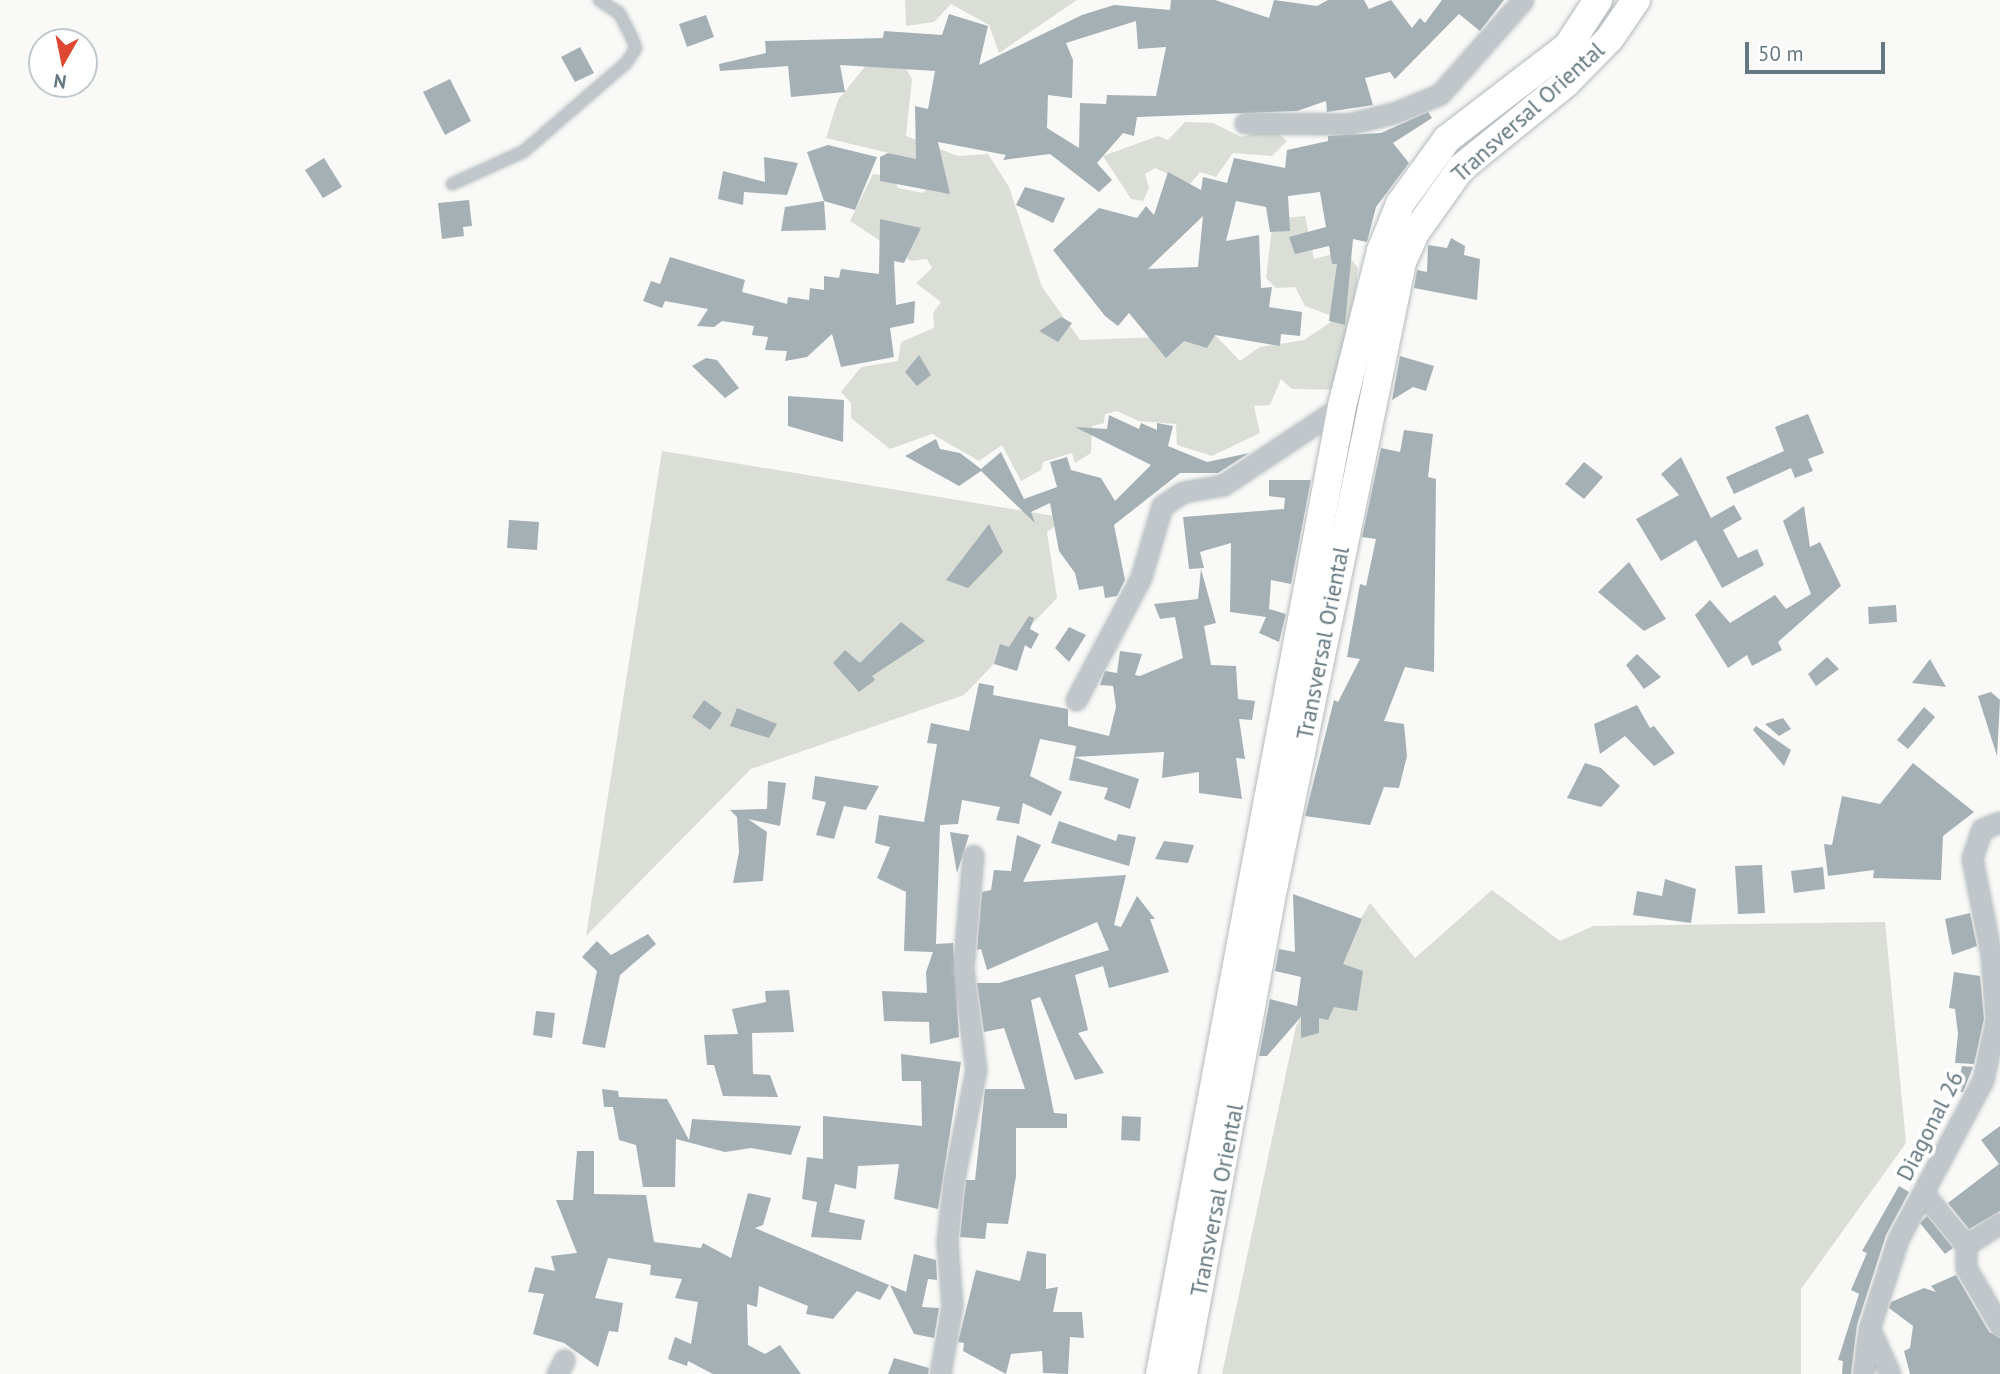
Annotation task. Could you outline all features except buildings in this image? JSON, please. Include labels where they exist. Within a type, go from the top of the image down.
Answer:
[{"type":"main road","name":"Transversal Oriental","points":[[1183,1374],[1342,406],[1381,251],[1400,204],[1447,139],[1568,46],[1598,0]]},
{"type":"main road","name":"Transversal Oriental","points":[[1160,1374],[1266,868],[1402,261],[1415,233],[1461,168],[1566,83],[1610,38],[1636,0]]},
{"type":"street","points":[[1245,123],[1348,124],[1394,113],[1440,94],[1523,0]]},
{"type":"street","points":[[1076,700],[1142,577],[1162,506],[1183,492],[1223,485],[1342,406]]},
{"type":"street","name":"Diagonal 26","points":[[1863,1374],[1870,1329],[1898,1239],[1983,1080],[1997,1020],[1972,858],[1982,829],[2000,822]]},
{"type":"street","points":[[940,1374],[952,1305],[947,1241],[954,1178],[976,1070],[963,968],[973,855]]},
{"type":"street","points":[[1923,1194],[1966,1245],[1966,1268],[2000,1326]]},
{"type":"street","points":[[1966,1245],[2000,1223]]},
{"type":"street","points":[[1870,1329],[1890,1374]]},
{"type":"lane","points":[[452,184],[523,152],[626,63],[636,48],[632,38],[619,13],[599,0]]},
{"type":"shaded area","points":[[905,0],[1077,0],[999,53],[989,25],[951,4],[934,22],[906,26]]},
{"type":"shaded area","points":[[897,53],[912,79],[906,136],[958,156],[988,154],[1009,187],[1042,287],[1080,340],[1215,335],[1240,361],[1260,347],[1304,340],[1337,318],[1305,306],[1295,287],[1276,288],[1266,278],[1273,219],[1305,216],[1314,259],[1344,251],[1358,268],[1354,312],[1379,350],[1363,390],[1292,389],[1281,379],[1270,405],[1254,406],[1260,433],[1212,456],[1177,445],[1176,424],[1138,421],[1117,411],[1105,414],[1104,423],[1092,426],[1091,453],[1075,463],[1072,453],[1043,462],[1041,470],[1021,481],[1002,445],[979,461],[932,434],[890,449],[851,418],[851,403],[841,392],[861,367],[898,361],[901,342],[934,328],[933,313],[941,302],[916,283],[932,268],[927,259],[911,261],[850,221],[873,174],[894,177],[898,188],[923,193],[935,182],[918,160],[826,138],[838,100],[875,54]]},
{"type":"shaded area","points":[[1185,122],[1213,123],[1241,137],[1273,129],[1287,141],[1272,156],[1233,153],[1216,177],[1200,172],[1190,184],[1155,168],[1145,174],[1149,188],[1143,201],[1131,199],[1103,156],[1158,136],[1168,140]]},
{"type":"shaded area","points":[[662,451],[1066,518],[1047,532],[1057,598],[964,695],[751,769],[586,936]]},
{"type":"shaded area","points":[[1492,890],[1560,941],[1593,926],[1885,922],[1906,1143],[1801,1289],[1801,1374],[1222,1374],[1296,1026],[1370,903],[1415,958]]}]
